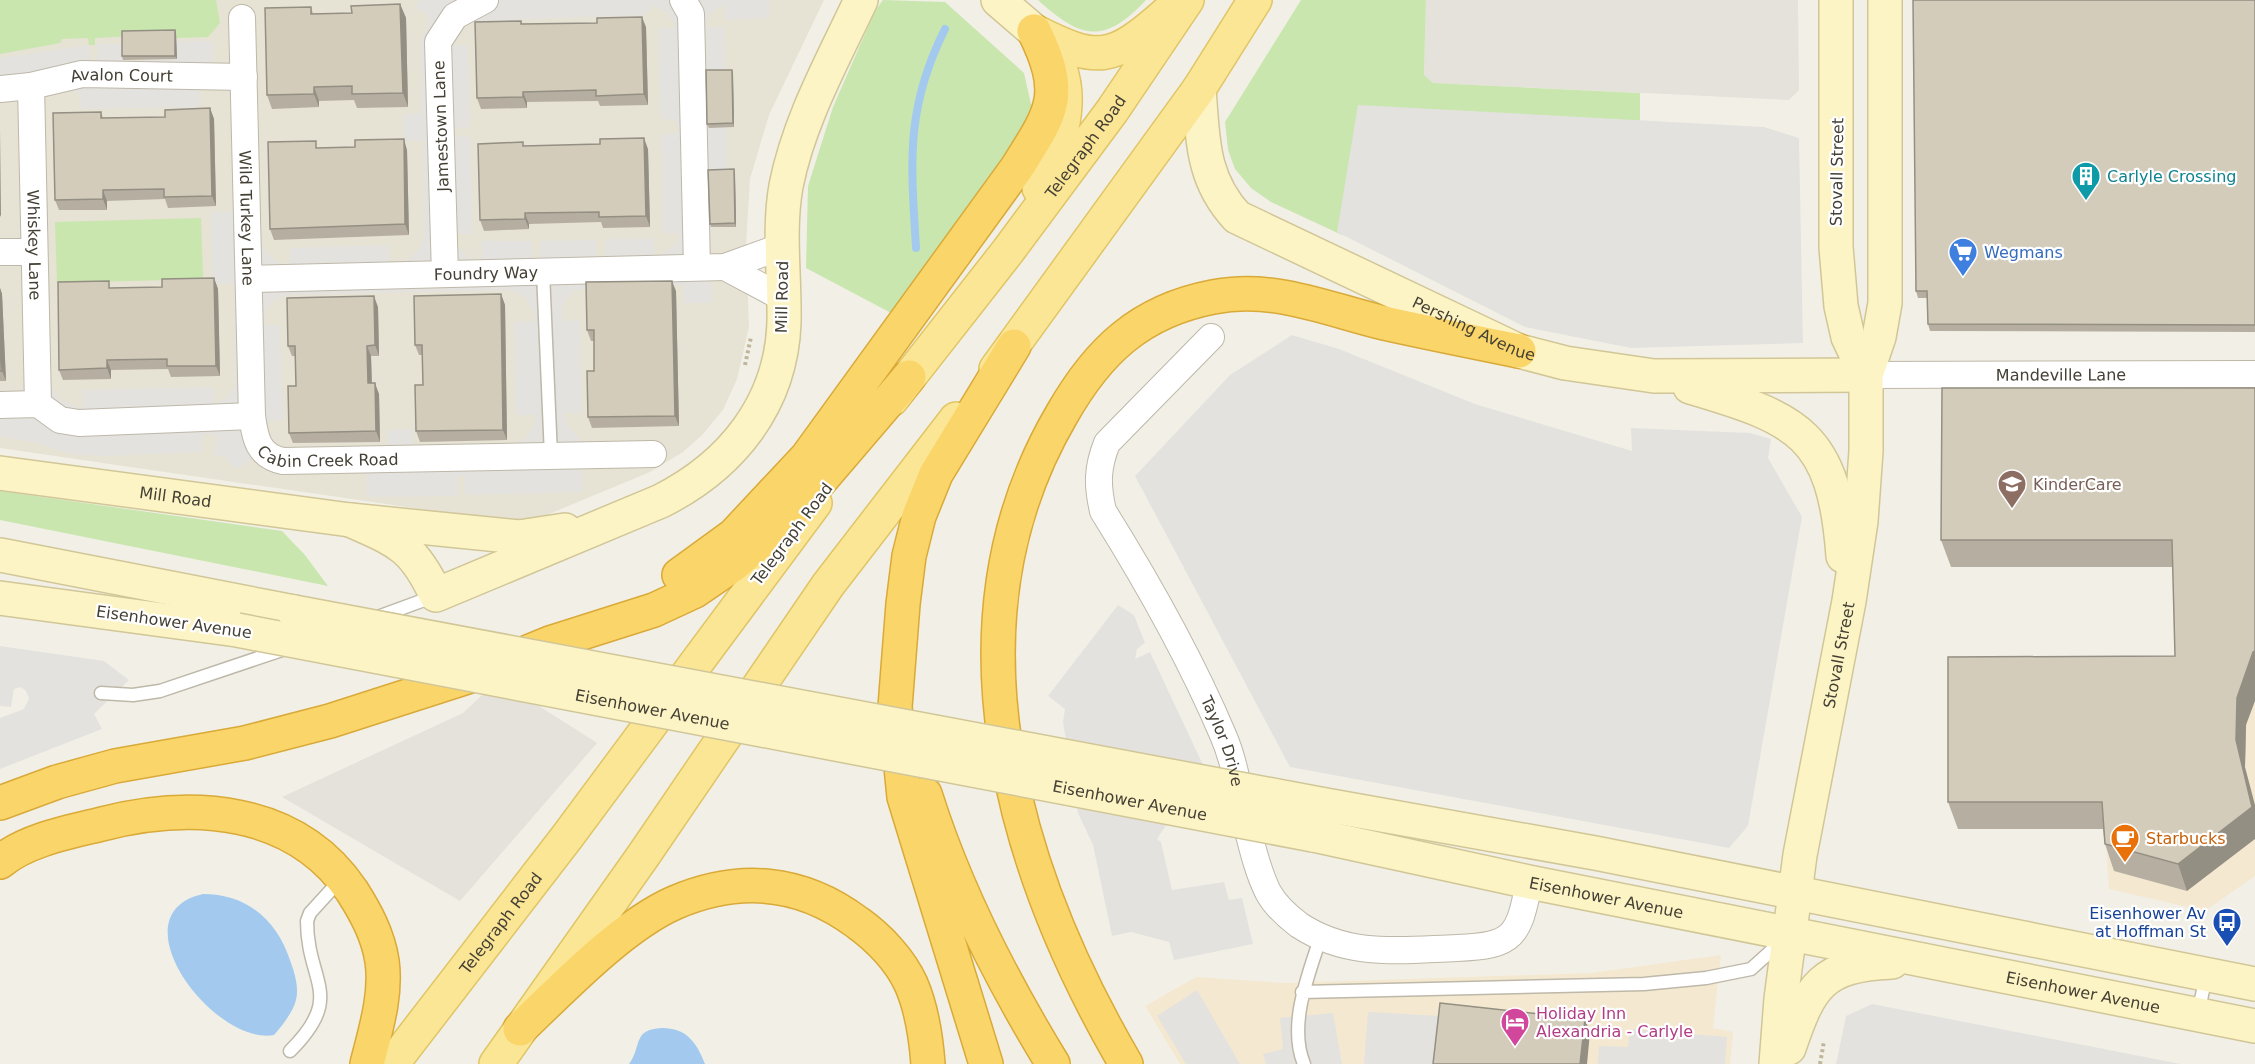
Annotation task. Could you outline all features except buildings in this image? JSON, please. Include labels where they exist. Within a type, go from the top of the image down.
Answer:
[{"type":"highway","points":[[550,643],[608,610],[652,592],[734,536],[807,457],[1016,170],[1039,133],[1048,112],[1052,76],[1034,31]]},
{"type":"highway","points":[[1126,1064],[1091,1004],[1062,942],[1038,879],[1009,771],[998,684],[998,634],[1008,554],[1031,476],[1052,431],[1094,365],[1119,340],[1139,324],[1160,313],[1186,303],[1213,297],[1238,293],[1269,293],[1382,322],[1519,351]]},
{"type":"highway","points":[[986,1064],[903,797],[895,707],[909,556],[919,516],[936,474],[1014,346]]},
{"type":"highway","points":[[0,803],[57,782],[115,766],[245,743],[330,721],[457,680],[550,643],[654,610],[695,591],[733,565],[772,532],[814,488],[909,377]]},
{"type":"highway","points":[[900,654],[907,720],[918,770],[936,830],[971,914],[1022,1013],[1053,1064]]},
{"type":"highway","points":[[0,862],[30,846],[69,832],[116,820],[196,813],[251,818],[279,830],[320,855],[342,877],[366,913],[377,937],[382,963],[379,1015],[367,1064]]},
{"type":"highway","points":[[520,1029],[575,977],[645,918],[706,891],[742,885],[778,886],[816,896],[845,913],[873,934],[910,984],[924,1029],[928,1064]]},
{"type":"main road","name":"Mill Road","points":[[350,520],[397,540],[423,569],[436,595],[608,524],[692,485],[738,442],[769,394],[780,358],[786,188],[792,160],[807,117],[861,0]]},
{"type":"main road","points":[[998,0],[1034,31],[1060,66],[1066,95],[1065,112],[1057,147],[1008,251]]},
{"type":"main road","points":[[1034,31],[1074,50],[1094,54],[1110,53],[1145,33],[1182,0]]},
{"type":"main road","name":"Telegraph Road","points":[[392,1064],[567,837],[909,377],[1008,251],[1112,111],[1187,0]]},
{"type":"main road","points":[[495,1064],[643,856],[828,585],[1014,346],[1199,89],[1255,0]]},
{"type":"main road","name":"Stovall Street","points":[[1836,0],[1836,247],[1841,306],[1848,337],[1866,375]]},
{"type":"main road","name":"Stovall Street","points":[[1776,1064],[1781,999],[1795,892],[1854,577],[1864,485],[1866,375],[1879,337],[1885,303],[1885,0]]},
{"type":"main road","name":"Pershing Avenue","points":[[1199,89],[1204,155],[1212,181],[1223,202],[1237,217],[1519,351],[1565,363],[1654,376],[1866,375]]},
{"type":"main road","points":[[1654,376],[1771,413],[1789,424],[1814,450],[1825,468],[1838,502],[1845,617]]},
{"type":"main road","name":"Mill Road","points":[[0,473],[350,520],[519,537],[608,524]]},
{"type":"main road","name":"Eisenhower Avenue","points":[[0,555],[46,561],[1316,820],[1529,882],[2255,1026]]},
{"type":"main road","name":"Eisenhower Avenue","points":[[0,598],[237,630],[1316,820],[1595,853],[2255,984]]},
{"type":"main road","points":[[1783,1064],[1802,1009],[1814,988],[1831,975],[1875,963],[1952,965]]},
{"type":"street","name":"Jamestown Lane","points":[[445,274],[438,42],[455,16],[484,0]]},
{"type":"street","points":[[683,0],[691,14],[697,267]]},
{"type":"street","name":"Wild Turkey Lane","points":[[242,18],[252,416]]},
{"type":"street","name":"Avalon Court","points":[[0,89],[30,86],[82,74],[244,77]]},
{"type":"street","name":"Whiskey Lane","points":[[30,86],[38,404]]},
{"type":"street","name":"Foundry Way","points":[[249,279],[725,267],[783,246]]},
{"type":"street","points":[[0,252],[33,252]]},
{"type":"street","name":"Foundry Way","points":[[725,267],[783,298]]},
{"type":"street","name":"Taylor Drive","points":[[1211,337],[1107,443],[1098,464],[1097,487],[1103,511],[1185,654],[1224,738],[1258,867],[1269,894],[1292,920],[1320,939],[1363,949],[1489,946],[1505,939],[1517,927],[1524,912],[1529,882]]},
{"type":"street","name":"Mandeville Lane","points":[[1866,375],[2255,374]]},
{"type":"street","points":[[0,405],[38,404]]},
{"type":"street","name":"Cabin Creek Road","points":[[38,404],[60,420],[79,423],[252,416],[259,448],[267,455],[283,461],[653,454]]},
{"type":"lane","points":[[543,272],[551,456]]},
{"type":"lane","points":[[101,693],[133,695],[160,691],[436,595]]},
{"type":"lane","points":[[290,1052],[311,1028],[320,1006],[320,993],[307,921],[310,913],[342,877]]},
{"type":"lane","points":[[1302,992],[1644,984],[1706,978],[1751,969],[1790,933]]},
{"type":"lane","points":[[1304,1064],[1298,1020],[1302,992],[1320,939]]},
{"type":"lane","points":[[2198,1014],[2206,975]]},
{"type":"path","points":[[744,369],[753,329]]},
{"type":"shaded area","points":[[0,0],[824,0],[769,115],[750,179],[746,246],[749,327],[737,379],[723,410],[702,435],[683,452],[650,472],[537,519],[510,522],[0,448]]},
{"type":"shaded area","points":[[420,0],[769,0],[769,18],[725,20],[725,7],[720,5],[707,19],[706,25],[709,28],[724,27],[726,74],[705,74],[706,127],[727,127],[727,173],[707,174],[709,227],[714,227],[710,236],[712,303],[684,303],[684,285],[590,287],[572,292],[563,305],[562,321],[580,320],[582,413],[565,413],[566,423],[581,440],[582,492],[465,495],[464,476],[458,476],[458,496],[367,497],[365,448],[388,448],[387,430],[413,429],[413,446],[512,445],[525,439],[534,426],[536,415],[516,415],[514,322],[535,321],[532,309],[525,297],[511,290],[287,295],[272,301],[266,310],[264,325],[280,325],[283,420],[268,421],[266,426],[277,444],[236,469],[226,458],[213,454],[218,436],[203,434],[202,452],[105,456],[72,454],[36,443],[0,436],[0,391],[54,390],[61,400],[80,408],[83,405],[82,390],[214,387],[214,401],[218,403],[228,396],[235,385],[234,284],[213,284],[211,212],[261,210],[262,243],[267,253],[277,262],[287,265],[290,263],[290,248],[390,245],[389,261],[394,263],[408,260],[418,251],[424,238],[423,141],[404,141],[403,114],[421,113],[420,43],[430,18],[415,6]],"holes":[[[653,6],[665,11],[675,24],[673,28],[658,28],[661,119],[675,120],[679,130],[676,133],[661,134],[663,233],[677,233],[680,237],[677,244],[658,256],[654,254],[654,238],[606,239],[605,255],[602,257],[596,255],[595,240],[540,241],[540,257],[536,259],[532,257],[531,241],[482,241],[482,257],[479,261],[468,257],[457,246],[454,237],[458,234],[473,234],[470,137],[453,136],[451,131],[454,128],[470,127],[468,46],[453,45],[451,41],[456,32],[466,25],[480,21],[645,15]]]},
{"type":"shaded area","points":[[1426,0],[1798,0],[1799,90],[1789,100],[1433,83],[1424,76]]},
{"type":"shaded area","points":[[176,41],[213,41],[213,90],[200,88],[199,107],[80,109],[80,96],[77,91],[0,103],[0,58],[89,45],[90,60],[97,60],[97,44],[123,44],[124,61],[176,59]]},
{"type":"shaded area","points":[[1358,105],[1764,127],[1799,138],[1803,343],[1631,348],[1525,327],[1337,232]]},
{"type":"shaded area","points":[[1292,335],[1339,349],[1475,404],[1632,451],[1631,428],[1750,433],[1771,439],[1768,458],[1802,517],[1748,826],[1729,848],[1290,767],[1135,476],[1230,375]]},
{"type":"shaded area","points":[[2255,567],[2255,876],[2205,911],[2109,889],[2105,829]]},
{"type":"shaded area","points":[[1118,605],[1134,615],[1145,643],[1137,649],[1135,659],[1150,652],[1204,767],[1157,839],[1161,842],[1172,890],[1224,882],[1229,900],[1242,898],[1253,944],[1174,960],[1169,942],[1131,932],[1112,936],[1093,845],[1078,813],[1063,722],[1065,709],[1048,696]]},
{"type":"shaded area","points":[[0,646],[104,661],[129,680],[94,714],[102,729],[0,769],[0,718],[24,709],[29,698],[26,691],[20,687],[14,689],[11,707],[0,706]]},
{"type":"shaded area","points":[[498,680],[597,743],[460,901],[282,797],[463,713]]},
{"type":"shaded area","points":[[1721,955],[1713,1028],[1733,1032],[1730,1064],[1180,1064],[1145,1006],[1196,977],[1285,983],[1591,973]]},
{"type":"shaded area","points":[[1197,990],[1240,1064],[1186,1064],[1157,1016]]},
{"type":"shaded area","points":[[1872,1004],[2181,1064],[1836,1064],[1846,1016]]},
{"type":"shaded area","points":[[1368,1012],[1440,1016],[1436,1064],[1364,1064]]},
{"type":"shaded area","points":[[1333,1013],[1342,1064],[1266,1064],[1263,1054],[1283,1049],[1280,1018]]},
{"type":"shaded area","points":[[1630,1029],[1727,1037],[1725,1064],[1598,1064],[1599,1046],[1628,1047]]},
{"type":"green space","points":[[0,0],[216,0],[220,23],[208,37],[176,38],[176,34],[95,38],[95,45],[89,45],[88,38],[62,39],[60,43],[0,54]]},
{"type":"green space","points":[[883,0],[945,2],[1024,73],[1033,113],[1021,136],[893,314],[806,268],[808,186],[833,107],[875,11]]},
{"type":"green space","points":[[1038,0],[1146,0],[1131,15],[1117,24],[1105,30],[1092,32],[1067,23]]},
{"type":"green space","points":[[1301,0],[1426,0],[1424,75],[1433,83],[1640,93],[1640,121],[1405,108],[1342,235],[1271,202],[1251,188],[1235,169],[1228,150],[1225,122]]},
{"type":"green space","points":[[201,218],[203,279],[57,283],[55,222]]},
{"type":"green space","points":[[0,491],[282,531],[305,555],[328,586],[0,520]]},
{"type":"water","points":[[203,894],[219,895],[247,905],[259,913],[278,934],[295,976],[297,995],[290,1014],[274,1035],[250,1033],[225,1020],[202,1000],[183,976],[171,950],[168,926],[178,906]]},
{"type":"water","points":[[653,1029],[678,1031],[690,1038],[705,1064],[629,1064],[642,1035]]},
{"type":"waterway","points":[[916,248],[912,162],[917,111],[932,58],[945,29]]},
{"type":"place","name":"Carlyle Crossing","points":[[2086,202]]},
{"type":"place","name":"Wegmans","points":[[1963,278]]},
{"type":"place","name":"KinderCare","points":[[2012,510]]},
{"type":"place","name":"Starbucks","points":[[2125,864]]},
{"type":"place","name":"Eisenhower Av at Hoffman St","points":[[2227,948]]},
{"type":"place","name":"Holiday Inn Alexandria - Carlyle","points":[[1515,1048]]}]
